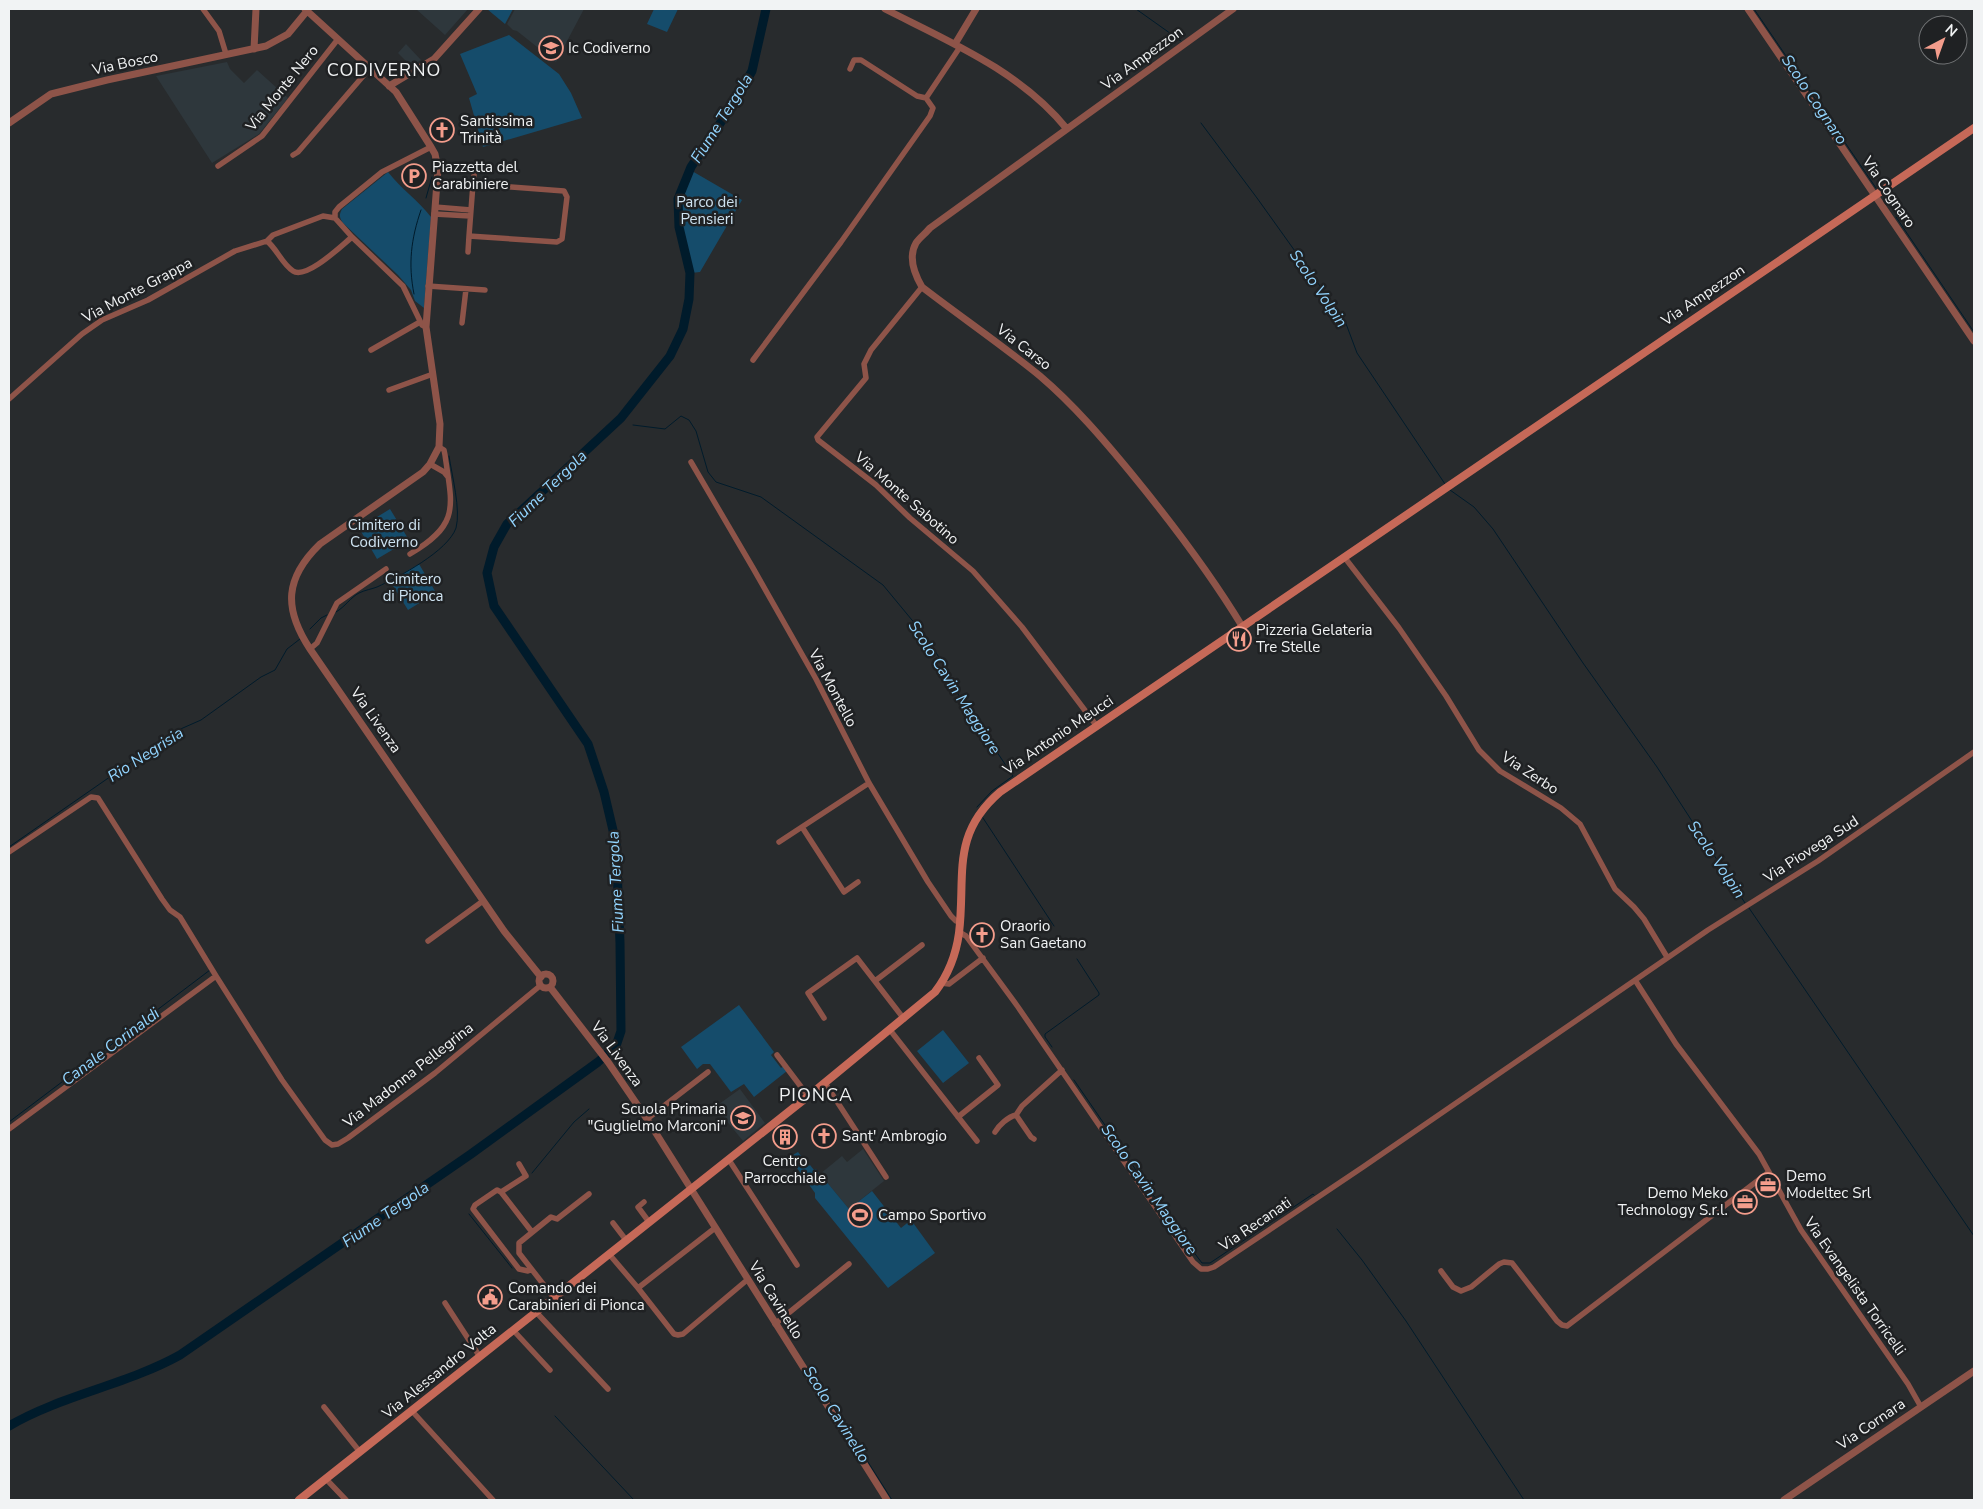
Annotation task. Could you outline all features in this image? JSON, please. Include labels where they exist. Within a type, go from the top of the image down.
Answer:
[{"type":"main road","name":"Via Ampezzon","points":[[1448,487],[1974,128]]},
{"type":"main road","name":"Via Antonio Meucci","points":[[691,1190],[935,992],[953,959],[959,932],[964,851],[970,830],[982,810],[1000,792],[1448,487]]},
{"type":"main road","name":"Via Alessandro Volta","points":[[300,1500],[691,1190]]},
{"type":"street","points":[[203,9],[219,31],[226,54]]},
{"type":"street","points":[[254,49],[256,9]]},
{"type":"street","points":[[389,86],[434,58],[479,9]]},
{"type":"street","points":[[886,9],[958,46],[1012,77],[1051,111],[1067,129],[930,228],[916,243],[912,255],[916,277],[922,287]]},
{"type":"street","points":[[926,98],[958,46],[976,9]]},
{"type":"street","name":"Via Ampezzon","points":[[1067,129],[1233,9]]},
{"type":"street","name":"Via Cognaro","points":[[1748,9],[1974,341]]},
{"type":"street","points":[[306,10],[389,86],[403,102],[402,105],[435,154],[438,169],[423,325]]},
{"type":"street","name":"Via Bosco","points":[[9,122],[52,94],[275,43],[288,34],[306,10]]},
{"type":"street","name":"Via Monte Nero","points":[[218,166],[262,136],[338,39]]},
{"type":"street","points":[[753,360],[841,242],[930,116],[933,108],[926,98],[917,96],[861,60],[854,60],[850,69]]},
{"type":"street","points":[[294,155],[370,68]]},
{"type":"street","points":[[431,147],[382,172],[339,206],[335,212],[335,218],[403,286],[423,325],[433,374],[440,424],[439,447],[430,464],[444,472],[449,479]]},
{"type":"street","points":[[468,252],[475,167]]},
{"type":"street","points":[[469,236],[557,242],[564,237],[565,224],[567,195],[564,191],[473,184]]},
{"type":"street","points":[[434,210],[470,213]]},
{"type":"street","name":"Via Monte Grappa","points":[[9,399],[82,334],[102,320],[148,300],[235,251],[266,241],[272,234],[324,216],[335,218]]},
{"type":"street","points":[[266,241],[291,270],[299,273],[318,263],[352,237]]},
{"type":"street","points":[[428,286],[485,290]]},
{"type":"street","name":"Via Carso","points":[[922,287],[1041,377],[1103,439],[1188,543],[1242,626]]},
{"type":"street","name":"Via Monte Sabotino","points":[[922,287],[871,350],[864,364],[866,378],[817,437],[818,440],[876,485],[910,518],[973,571],[1022,627],[1096,725]]},
{"type":"street","points":[[462,323],[466,288]]},
{"type":"street","points":[[372,350],[423,325]]},
{"type":"street","points":[[389,390],[433,374]]},
{"type":"street","points":[[410,554],[434,538],[447,522],[451,500],[449,479],[444,450],[439,447]]},
{"type":"street","name":"Via Montello","points":[[691,462],[816,679],[869,783],[928,882],[951,916],[956,921],[960,921]]},
{"type":"street","name":"Via Livenza","points":[[430,464],[423,472],[320,544],[303,563],[295,578],[292,607],[297,628],[504,931],[541,977],[544,974],[552,976],[550,987],[608,1062],[647,1119],[691,1190]]},
{"type":"street","name":"Via Zerbo","points":[[1345,558],[1415,651],[1446,696],[1479,750],[1500,771],[1561,808],[1580,824],[1615,889],[1644,919],[1667,957]]},
{"type":"street","points":[[310,649],[317,642],[337,603],[386,569]]},
{"type":"street","name":"Via Piovega Sud","points":[[1635,980],[1747,905],[1832,852],[1974,752]]},
{"type":"street","points":[[779,842],[869,783]]},
{"type":"street","name":"Via Madonna Pellegrina","points":[[9,852],[91,797],[98,798],[162,899],[170,910],[180,917],[282,1080],[325,1140],[332,1145],[348,1138],[435,1073],[541,985]]},
{"type":"street","points":[[802,828],[844,892],[858,882]]},
{"type":"street","points":[[428,941],[483,901]]},
{"type":"street","name":"Via Recanati","points":[[959,932],[966,936],[983,958],[1193,1262],[1201,1268],[1208,1269],[1214,1267],[1348,1177],[1635,980]]},
{"type":"street","points":[[875,980],[922,945]]},
{"type":"street","points":[[824,1018],[808,993],[857,958],[904,1019]]},
{"type":"street","points":[[941,983],[949,984],[983,958]]},
{"type":"street","points":[[9,1129],[216,976]]},
{"type":"street","points":[[541,977],[541,985],[550,987]]},
{"type":"street","name":"Via Evangelista Torricelli","points":[[1635,980],[1676,1044],[1758,1154],[1801,1230],[1908,1384],[1921,1407]]},
{"type":"street","points":[[890,1030],[977,1140]]},
{"type":"street","points":[[777,1055],[808,1096]]},
{"type":"street","points":[[958,1117],[998,1085],[978,1058]]},
{"type":"street","points":[[995,1132],[1011,1116],[1016,1115],[1022,1106],[1062,1070]]},
{"type":"street","points":[[647,1119],[708,1072]]},
{"type":"street","points":[[825,1083],[886,1177]]},
{"type":"street","points":[[1016,1115],[1031,1138],[1034,1139]]},
{"type":"street","points":[[729,1160],[797,1265]]},
{"type":"street","points":[[501,1192],[526,1176],[519,1164]]},
{"type":"street","points":[[1441,1271],[1453,1287],[1462,1291],[1471,1287],[1499,1264],[1504,1262],[1512,1263],[1557,1321],[1567,1326],[1769,1172]]},
{"type":"street","points":[[531,1269],[528,1271],[520,1270],[473,1209],[475,1205],[497,1190],[501,1192],[532,1232]]},
{"type":"street","name":"Via Cavinello","points":[[691,1190],[887,1500]]},
{"type":"street","points":[[554,1298],[518,1250],[521,1240],[551,1217],[557,1219],[589,1194]]},
{"type":"street","points":[[644,1202],[638,1207],[649,1222]]},
{"type":"street","points":[[613,1224],[626,1240]]},
{"type":"street","points":[[638,1288],[715,1228]]},
{"type":"street","points":[[609,1254],[674,1334],[678,1335],[683,1334],[748,1280]]},
{"type":"street","points":[[775,1324],[849,1264]]},
{"type":"street","points":[[445,1303],[480,1357]]},
{"type":"street","points":[[536,1312],[608,1389]]},
{"type":"street","points":[[513,1330],[550,1370]]},
{"type":"street","name":"Via Cornara","points":[[1784,1500],[1974,1371]]},
{"type":"street","points":[[324,1406],[360,1452]]},
{"type":"street","points":[[412,1411],[493,1500]]},
{"type":"street","points":[[326,1479],[346,1500]]},
{"type":"shaded area","points":[[416,9],[468,9],[445,35]]},
{"type":"shaded area","name":"Ic Codiverno","points":[[515,9],[584,9],[556,62],[507,24]]},
{"type":"shaded area","points":[[406,44],[421,60],[411,66],[398,53]]},
{"type":"shaded area","points":[[227,62],[230,69],[244,83],[257,70],[288,98],[259,134],[212,163],[156,76]]},
{"type":"shaded area","name":"Scuola Primaria \"Guglielmo Marconi\"","points":[[740,1089],[765,1123],[743,1141],[721,1114],[724,1111],[719,1104]]},
{"type":"shaded area","points":[[863,1149],[884,1181],[849,1209],[820,1174],[842,1156],[847,1162]]},
{"type":"green space","points":[[487,9],[513,9],[505,24]]},
{"type":"green space","points":[[654,9],[678,9],[667,32],[647,24]]},
{"type":"green space","points":[[509,35],[559,74],[571,93],[582,118],[483,147],[469,98],[477,94],[460,54]]},
{"type":"green space","name":"Parco dei Pensieri","points":[[692,171],[742,200],[700,272],[691,273],[681,227],[681,198]]},
{"type":"green space","points":[[388,172],[431,217],[424,308],[415,301],[411,290],[398,275],[340,218],[342,209]]},
{"type":"green space","name":"Cimitero di Codiverno","points":[[390,509],[409,540],[377,559],[359,528]]},
{"type":"green space","name":"Cimitero di Pionca","points":[[419,564],[435,591],[434,594],[408,610],[390,581]]},
{"type":"green space","points":[[739,1005],[774,1052],[771,1055],[781,1068],[784,1066],[787,1071],[754,1097],[744,1084],[731,1092],[710,1064],[703,1064],[697,1069],[681,1047]]},
{"type":"green space","points":[[943,1030],[969,1063],[943,1083],[917,1051]]},
{"type":"green space","name":"Campo Sportivo","points":[[798,1152],[809,1166],[814,1170],[816,1169],[849,1209],[872,1191],[901,1228],[911,1220],[935,1253],[888,1288],[815,1198],[815,1193],[789,1157]]},
{"type":"waterway","name":"Fiume Tergola","points":[[9,1426],[50,1406],[138,1374],[180,1355],[471,1154],[598,1062],[616,1046],[621,1031],[616,843],[604,792],[588,744],[494,606],[487,573],[494,547],[507,524],[621,418],[670,356],[683,329],[689,299],[690,273],[679,227],[678,199],[691,167],[737,98],[752,71],[766,9]]},
{"type":"waterway","name":"Scolo Volpin","points":[[1136,9],[1181,41]]},
{"type":"waterway","name":"Scolo Cognaro","points":[[1754,9],[1876,188]]},
{"type":"waterway","name":"Scolo Volpin","points":[[1201,123],[1345,321],[1357,353],[1445,484]]},
{"type":"waterway","name":"Rio Negrisia","points":[[426,198],[432,177]]},
{"type":"waterway","name":"Rio Negrisia","points":[[414,294],[411,262],[415,231],[421,210]]},
{"type":"waterway","name":"Scolo Cognaro","points":[[1896,217],[1974,332]]},
{"type":"waterway","name":"Scolo Cavin Maggiore","points":[[633,425],[665,429],[681,416],[689,420],[696,431],[708,472],[716,482],[761,497],[883,585],[926,637],[942,662],[956,691],[1013,776],[992,791],[977,807]]},
{"type":"waterway","name":"Rio Negrisia","points":[[336,612],[359,593],[386,583],[410,570],[443,546],[451,537],[456,528],[457,512],[456,493],[449,456]]},
{"type":"waterway","name":"Scolo Volpin","points":[[1450,490],[1474,507],[1493,529],[1583,663],[1657,767],[1745,903]]},
{"type":"waterway","name":"Rio Negrisia","points":[[310,629],[327,615]]},
{"type":"waterway","name":"Rio Negrisia","points":[[9,847],[176,731],[201,720],[261,677],[275,670],[287,649],[300,639]]},
{"type":"waterway","name":"Scolo Cavin Maggiore","points":[[983,818],[1054,926]]},
{"type":"waterway","name":"Scolo Volpin","points":[[1749,908],[1974,1236]]},
{"type":"waterway","name":"Scolo Cavin Maggiore","points":[[1052,1047],[1045,1034],[1099,995],[1077,959]]},
{"type":"waterway","name":"Canale Corinaldi","points":[[9,1122],[210,970]]},
{"type":"waterway","name":"Scolo Cavinello","points":[[621,1068],[627,1081]]},
{"type":"waterway","name":"Scolo Cavin Maggiore","points":[[1074,1080],[1202,1263],[1210,1263],[1314,1195]]},
{"type":"waterway","points":[[532,1173],[574,1122],[589,1109]]},
{"type":"waterway","points":[[469,1214],[512,1268]]},
{"type":"waterway","name":"Scolo Cavin Maggiore","points":[[1337,1229],[1406,1321],[1524,1500]]},
{"type":"waterway","name":"Scolo Cavinello","points":[[830,1402],[892,1500]]},
{"type":"waterway","points":[[555,1416],[634,1500]]},
{"type":"place","name":"Ic Codiverno","points":[[551,48]]},
{"type":"place","name":"Santissima Trinità","points":[[442,130]]},
{"type":"place","name":"Piazzetta del Carabiniere","points":[[414,176]]},
{"type":"place","name":"Pizzeria Gelateria Tre Stelle","points":[[1239,639]]},
{"type":"place","name":"Oraorio San Gaetano","points":[[982,935]]},
{"type":"place","name":"Scuola Primaria \"Guglielmo Marconi\"","points":[[743,1118]]},
{"type":"place","name":"Sant' Ambrogio","points":[[824,1136]]},
{"type":"place","name":"Centro Parrocchiale","points":[[785,1137]]},
{"type":"place","name":"Demo Modeltec Srl","points":[[1768,1185]]},
{"type":"place","name":"Demo Meko Technology S.r.l.","points":[[1745,1202]]},
{"type":"place","name":"Campo Sportivo","points":[[860,1215]]},
{"type":"place","name":"Comando dei Carabinieri di Pionca","points":[[490,1297]]},
{"type":"district","name":"CODIVERNO","points":[[384,70]]},
{"type":"district","name":"PIONCA","points":[[816,1095]]}]
